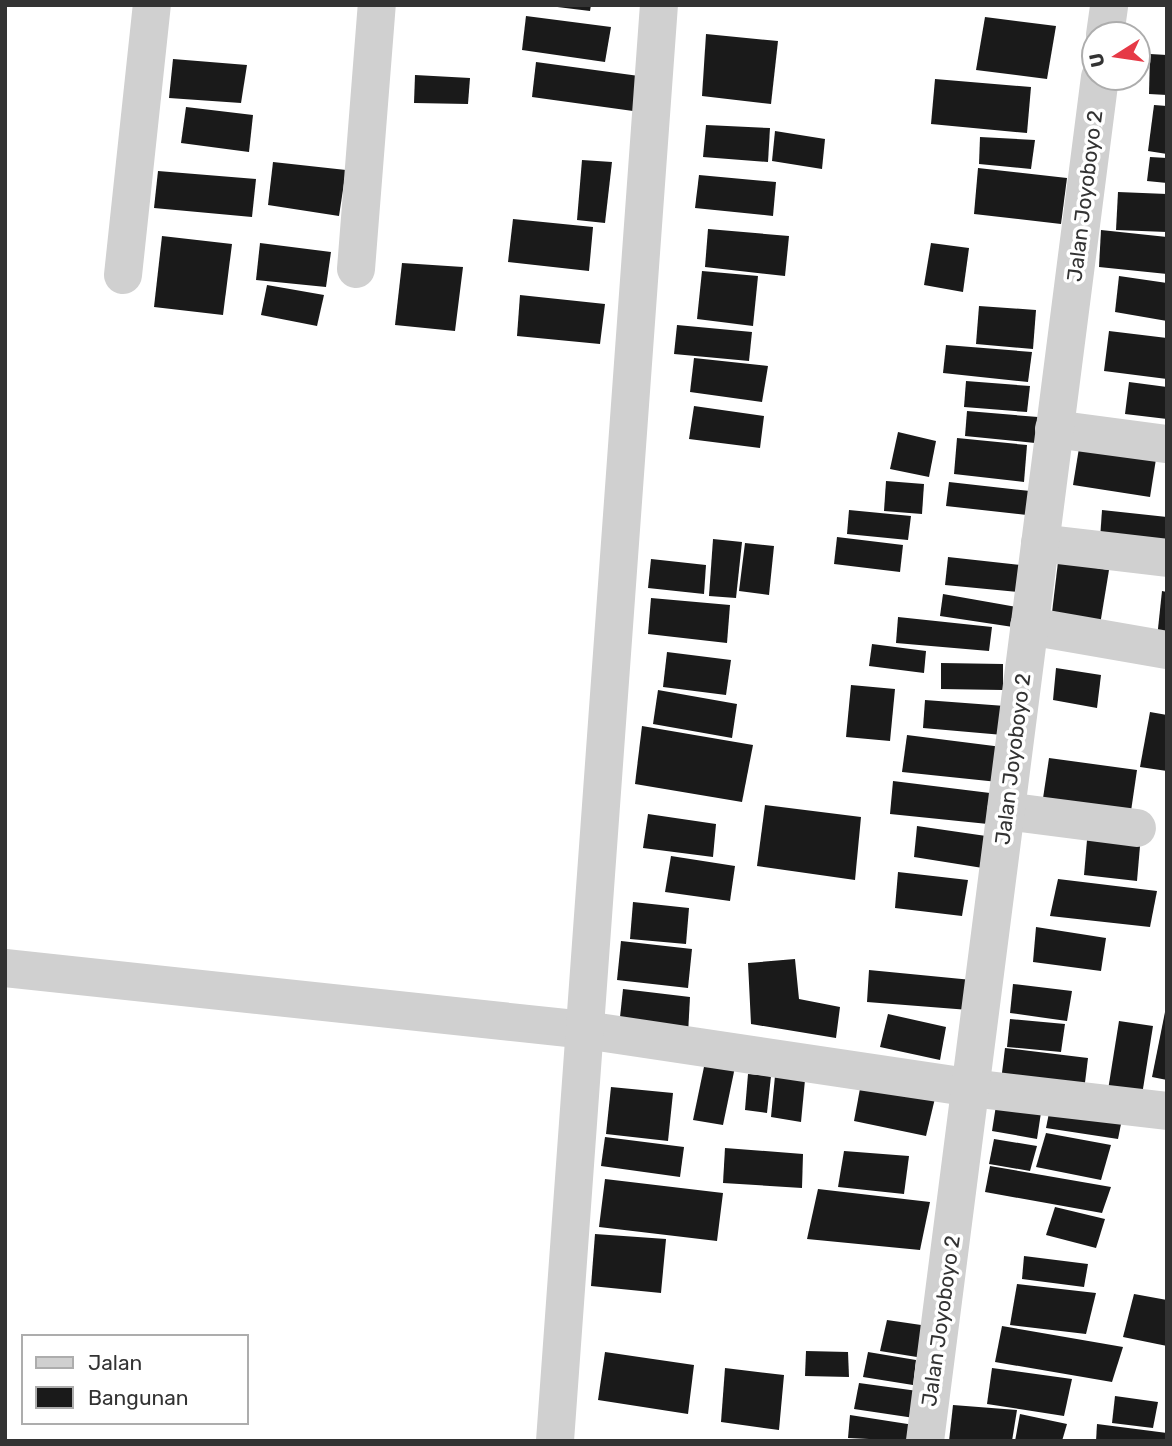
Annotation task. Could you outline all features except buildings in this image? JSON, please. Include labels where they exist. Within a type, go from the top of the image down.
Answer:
[{"type":"street","points":[[123,275],[152,5]]},
{"type":"street","points":[[356,269],[377,5]]},
{"type":"street","points":[[555,1441],[659,5]]},
{"type":"street","name":"Jalan Joyoboyo 2","points":[[925,1441],[1098,91]]},
{"type":"street","points":[[1055,429],[1167,444]]},
{"type":"street","points":[[1040,543],[1167,558]]},
{"type":"street","points":[[1029,626],[1167,650]]},
{"type":"street","points":[[1006,811],[1137,828]]},
{"type":"street","points":[[5,968],[585,1030],[971,1088],[1167,1111]]}]
